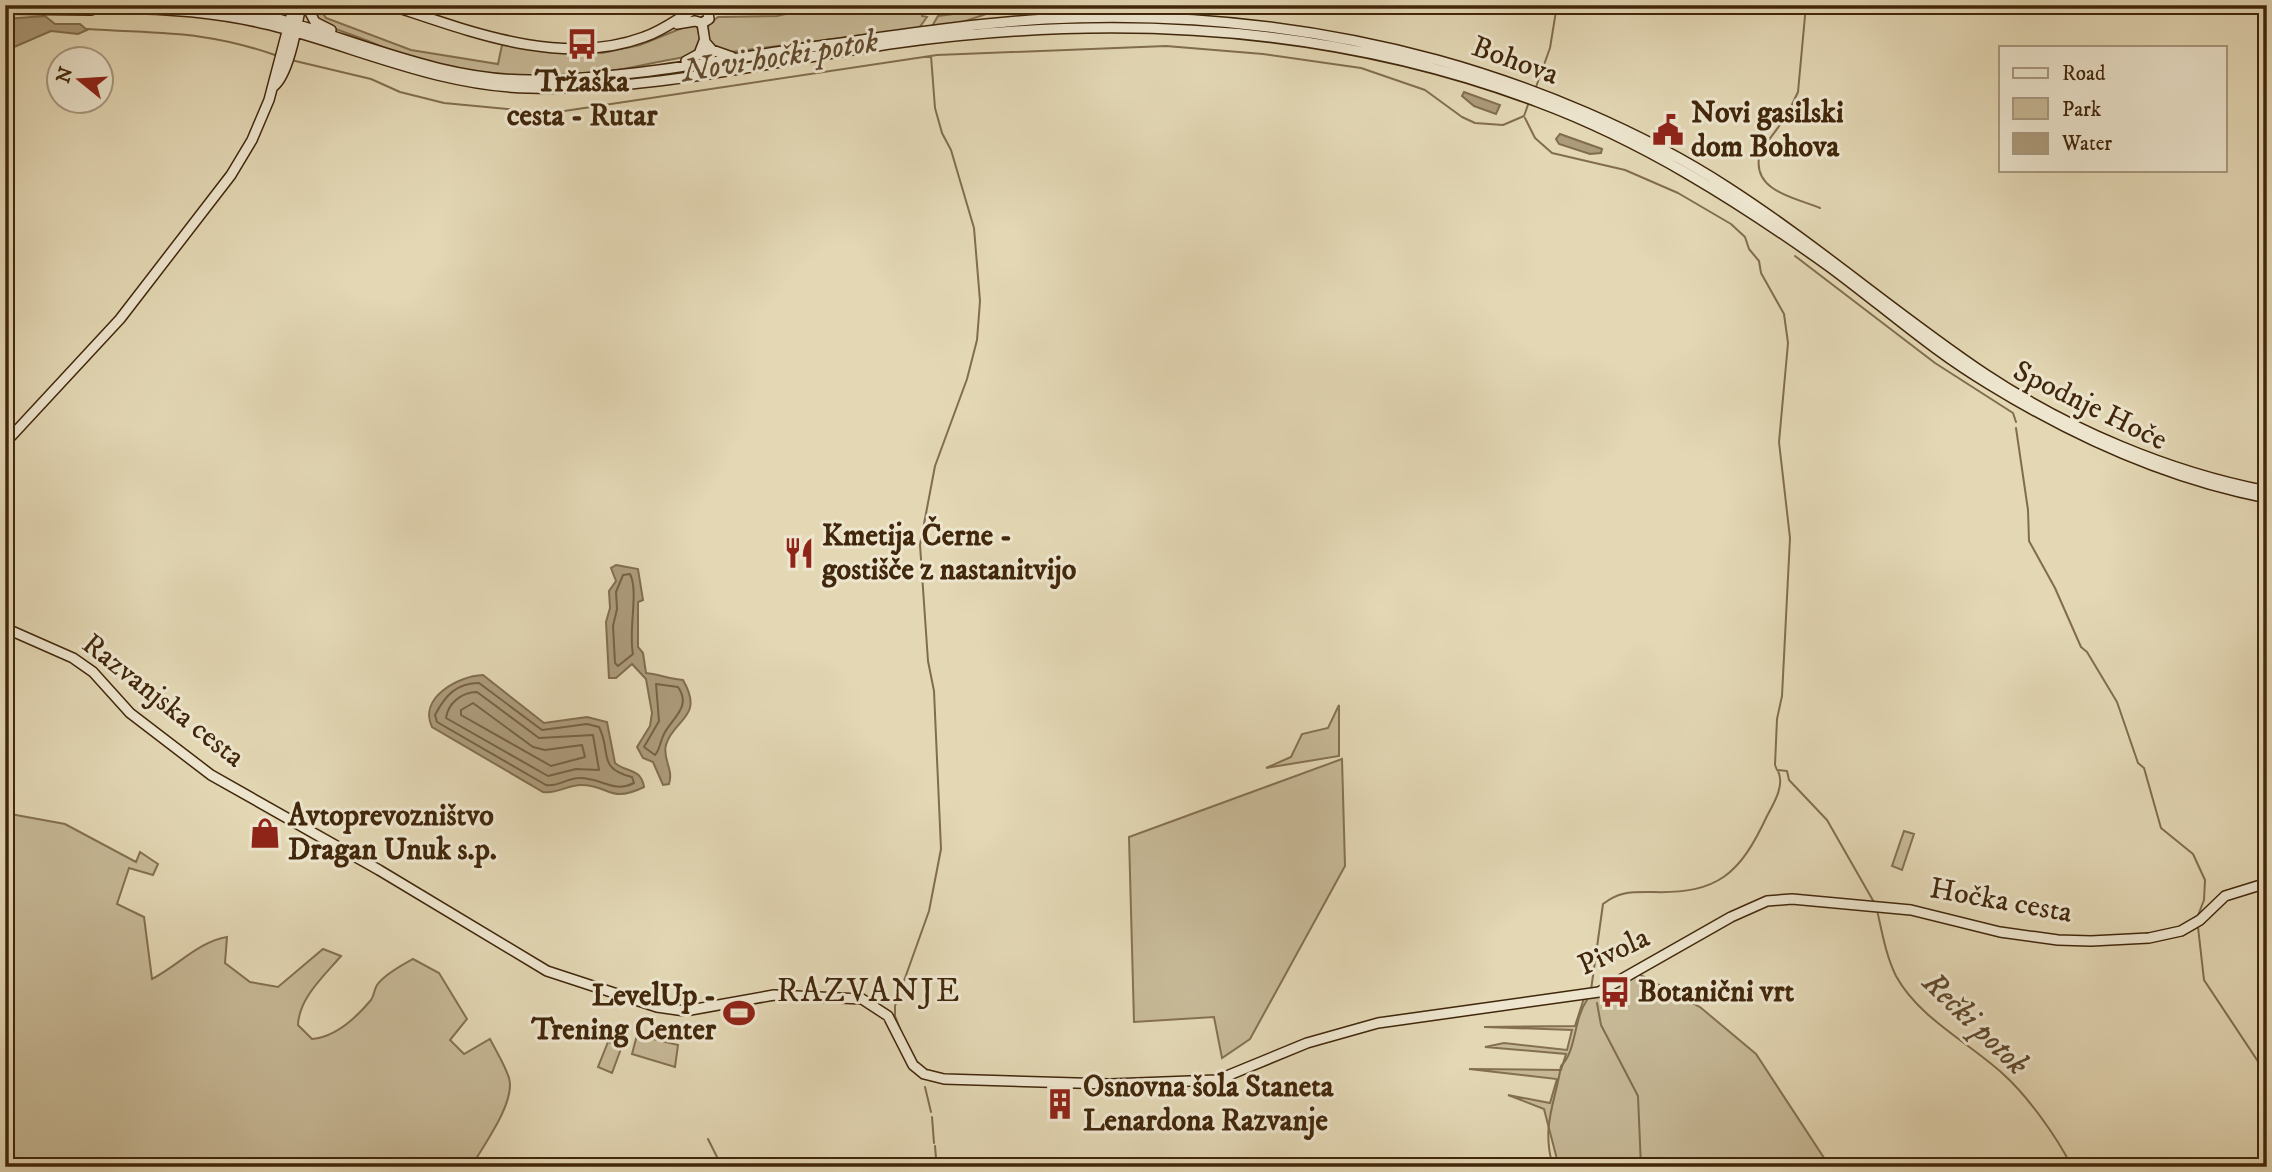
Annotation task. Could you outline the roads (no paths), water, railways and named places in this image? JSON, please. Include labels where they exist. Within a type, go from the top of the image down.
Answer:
[{"type":"highway","points":[[5,9],[91,8]]},
{"type":"main road","points":[[216,5],[344,39],[422,65],[495,78],[531,80],[709,67],[734,58],[1043,24]]},
{"type":"main road","points":[[5,443],[107,334],[202,215],[252,140],[274,86],[280,81],[294,5]]},
{"type":"main road","points":[[292,27],[304,5],[315,22],[344,39]]},
{"type":"main road","points":[[390,5],[498,40],[548,46],[596,47],[622,44],[698,13],[709,67]]},
{"type":"main road","points":[[91,8],[170,10],[292,27],[421,73],[497,86],[533,89],[584,86],[1043,24]]},
{"type":"main road","points":[[228,17],[237,23],[273,32],[279,36],[286,49]]},
{"type":"main road","name":"Bohova","points":[[1043,24],[1187,27],[1295,38],[1399,58],[1525,93],[1691,175],[1789,238],[1909,323]]},
{"type":"main road","points":[[666,69],[693,60],[704,41]]},
{"type":"main road","points":[[704,41],[712,50],[734,58]]},
{"type":"main road","name":"Spodnje Hoče","points":[[1909,323],[1987,375],[2096,434],[2193,472],[2267,491]]},
{"type":"main road","name":"Spodnje Hoče","points":[[1909,323],[1983,381],[2094,441],[2191,479],[2267,498]]},
{"type":"main road","name":"Razvanjska cesta","points":[[5,628],[73,658],[93,672],[130,713],[225,783],[379,870],[547,971],[657,1007],[685,1012],[774,995],[862,999],[888,1016],[907,1057],[924,1074],[983,1082],[1110,1084],[1217,1080],[1307,1043],[1378,1023],[1447,1011]]},
{"type":"main road","name":"Hočka cesta","points":[[1749,907],[1767,901],[1792,899],[1911,911],[1965,925],[2058,940],[2149,938],[2181,931],[2200,920],[2225,896],[2267,883]]},
{"type":"main road","name":"Pivola","points":[[1447,1011],[1599,992],[1749,907]]},
{"type":"water","points":[[45,16],[55,24],[80,24],[87,30],[78,34],[51,31],[5,51],[5,19]]},
{"type":"water","points":[[1464,92],[1500,105],[1496,114],[1474,106],[1462,96]]},
{"type":"water","points":[[1560,134],[1602,149],[1601,153],[1590,154],[1559,144],[1556,139]]},
{"type":"water","points":[[616,565],[638,569],[643,600],[638,602],[638,647],[643,653],[646,673],[683,680],[689,693],[689,710],[666,745],[669,784],[663,785],[653,762],[643,758],[637,747],[650,726],[652,713],[646,679],[632,664],[616,678],[609,678],[606,622],[610,608],[609,591],[616,581],[611,568]]},
{"type":"water","points":[[483,675],[544,723],[587,717],[607,722],[615,763],[637,774],[644,787],[623,794],[581,785],[543,792],[432,727],[429,716],[435,698],[452,684]]},
{"type":"waterway","name":"Novi hočki potok","points":[[1536,87],[1550,48],[1557,5]]},
{"type":"waterway","points":[[1762,149],[1786,117],[1798,92],[1806,5]]},
{"type":"waterway","name":"Novi hočki potok","points":[[87,29],[203,37],[275,55]]},
{"type":"waterway","name":"Novi hočki potok","points":[[291,60],[371,79],[400,92],[444,103],[551,113],[937,55],[1166,46],[1263,54],[1361,68],[1425,90],[1462,117],[1475,123],[1503,125],[1524,116],[1529,102]]},
{"type":"waterway","points":[[904,1039],[895,1016],[895,1006],[929,911],[941,849],[934,691],[928,661],[920,545],[935,466],[967,379],[977,340],[980,301],[974,228],[951,150],[942,133],[935,108],[931,56]]},
{"type":"waterway","points":[[1525,118],[1535,138],[1552,153],[1625,170],[1678,193],[1731,224],[1745,237],[1784,314],[1788,343],[1779,442],[1790,538],[1782,696],[1777,719],[1775,765],[1777,770],[1787,771],[1789,780],[1827,820],[1875,904]]},
{"type":"waterway","points":[[1759,158],[1759,170],[1770,186],[1789,197],[1820,208]]},
{"type":"waterway","points":[[1795,256],[1935,363],[2013,413],[2016,422]]},
{"type":"waterway","points":[[2016,428],[2028,510],[2029,541],[2055,588],[2081,647],[2087,652],[2117,702],[2138,763],[2144,768],[2161,828],[2193,854],[2205,880],[2204,900],[2197,918]]},
{"type":"waterway","points":[[1591,990],[1603,904],[1626,893],[1694,889],[1711,884],[1724,876],[1747,853],[1773,805],[1780,782],[1778,771]]},
{"type":"waterway","name":"Rečki potok","points":[[1877,910],[1890,960],[1906,991],[1917,1005],[2012,1082],[2041,1117],[2072,1167]]},
{"type":"waterway","points":[[2198,927],[2204,980],[2267,1075]]},
{"type":"waterway","points":[[1553,1167],[1548,1139],[1550,1115],[1561,1066],[1570,1052],[1579,1016],[1587,1000]]},
{"type":"waterway","points":[[1597,1003],[1601,1025],[1638,1096],[1641,1167]]},
{"type":"waterway","points":[[910,1050],[916,1061]]},
{"type":"waterway","points":[[925,1087],[931,1112]]},
{"type":"waterway","points":[[932,1117],[934,1143]]},
{"type":"waterway","points":[[708,1139],[722,1167]]},
{"type":"waterway","points":[[935,1146],[936,1158]]},
{"type":"waterway","points":[[936,1160],[937,1167]]},
{"type":"place","name":"Tržaška cesta - Rutar","points":[[582,44]]},
{"type":"place","name":"Novi gasilski dom Bohova","points":[[1668,130]]},
{"type":"place","name":"Kmetija Černe - gostišče z nastanitvijo","points":[[799,553]]},
{"type":"place","name":"Avtoprevozništvo Dragan Unuk s.p.","points":[[265,833]]},
{"type":"place","name":"Botanični vrt","points":[[1615,992]]},
{"type":"place","name":"LevelUp - Trening Center","points":[[739,1013]]},
{"type":"place","name":"Osnovna šola Staneta Lenardona Razvanje","points":[[1060,1104]]},
{"type":"district","name":"RAZVANJE","points":[[869,991]]}]
